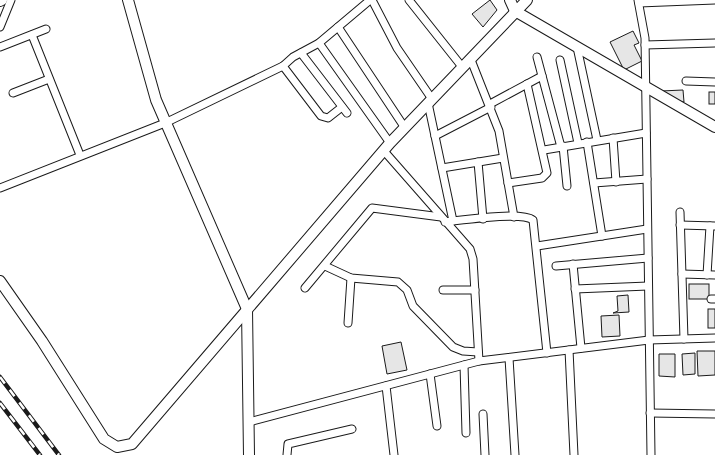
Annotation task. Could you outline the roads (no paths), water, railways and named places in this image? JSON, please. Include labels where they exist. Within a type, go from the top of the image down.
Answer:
[{"type":"street","points":[[0,27],[12,0]]},
{"type":"street","points":[[128,0],[156,100],[247,309],[249,455]]},
{"type":"street","points":[[0,188],[165,122],[282,66],[319,43],[371,0],[396,48],[430,101],[442,168],[447,220]]},
{"type":"street","points":[[409,0],[463,68]]},
{"type":"street","points":[[510,0],[515,10],[715,126]]},
{"type":"street","points":[[0,281],[42,341],[104,439],[117,447],[132,444],[140,437],[247,309],[387,147],[471,60],[515,10],[527,0]]},
{"type":"street","points":[[651,455],[645,45],[639,1],[715,0]]},
{"type":"street","points":[[338,27],[405,128]]},
{"type":"street","points":[[0,47],[46,30]]},
{"type":"street","points":[[32,35],[80,155]]},
{"type":"street","points":[[319,43],[387,147],[470,249],[473,258],[479,361]]},
{"type":"street","points":[[645,45],[715,43]]},
{"type":"street","points":[[577,47],[597,140]]},
{"type":"street","points":[[301,53],[347,113]]},
{"type":"street","points":[[537,57],[562,147],[567,186]]},
{"type":"street","points":[[471,60],[490,105],[504,158],[514,217]]},
{"type":"street","points":[[560,60],[578,143]]},
{"type":"street","points":[[282,66],[320,116],[328,118],[342,107]]},
{"type":"street","points":[[435,136],[542,76]]},
{"type":"street","points":[[13,93],[49,79]]},
{"type":"street","points":[[686,81],[715,82]]},
{"type":"street","points":[[508,183],[546,176],[544,150],[527,84]]},
{"type":"street","points":[[544,150],[646,133]]},
{"type":"street","points":[[613,138],[616,182]]},
{"type":"street","points":[[588,142],[602,236]]},
{"type":"street","points":[[442,168],[504,158]]},
{"type":"street","points":[[478,162],[483,219]]},
{"type":"street","points":[[594,184],[647,179]]},
{"type":"street","points":[[305,288],[372,208],[447,220],[528,216],[533,220],[537,246],[547,353]]},
{"type":"street","points":[[680,212],[684,339]]},
{"type":"street","points":[[680,225],[712,226],[711,275],[682,274]]},
{"type":"street","points":[[537,246],[647,229]]},
{"type":"street","points":[[556,266],[648,258]]},
{"type":"street","points":[[573,264],[581,348]]},
{"type":"street","points":[[325,266],[351,278],[403,284],[413,306],[453,347],[463,351],[478,352]]},
{"type":"street","points":[[348,324],[351,278]]},
{"type":"street","points":[[576,289],[648,286]]},
{"type":"street","points":[[443,290],[475,290]]},
{"type":"street","points":[[249,422],[479,361],[649,340],[715,338]]},
{"type":"street","points":[[569,350],[574,455]]},
{"type":"street","points":[[509,358],[515,455]]},
{"type":"street","points":[[464,365],[466,433]]},
{"type":"street","points":[[430,374],[437,426]]},
{"type":"street","points":[[386,386],[394,455]]},
{"type":"street","points":[[650,412],[715,414]]},
{"type":"street","points":[[483,414],[485,455]]},
{"type":"street","points":[[287,455],[288,444],[352,429]]},
{"type":"railway","points":[[0,377],[59,455]]},
{"type":"railway","points":[[0,403],[40,455]]}]
